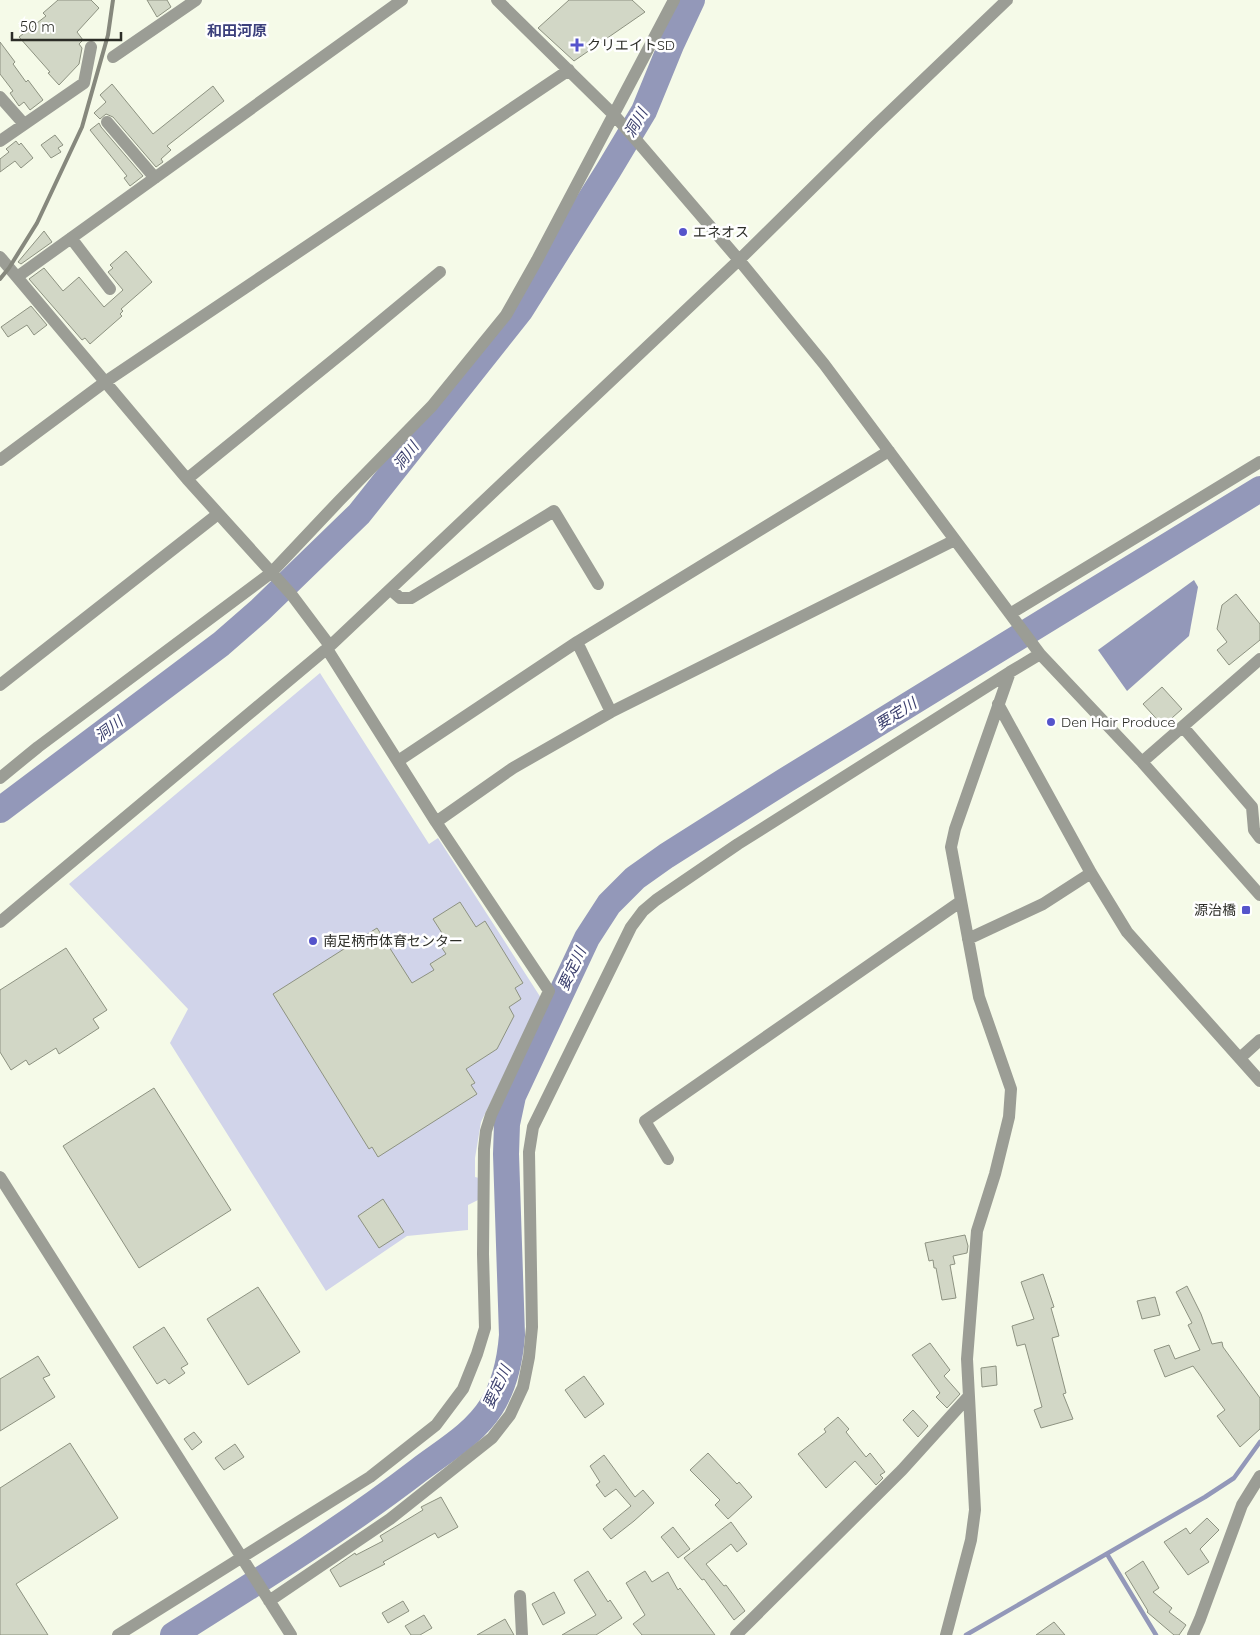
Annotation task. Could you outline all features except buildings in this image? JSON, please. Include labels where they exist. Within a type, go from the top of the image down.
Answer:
[{"type":"street","points":[[113,57],[196,0]]},
{"type":"street","points":[[17,277],[402,0]]},
{"type":"street","points":[[497,0],[614,115],[637,141],[824,364],[1040,654],[1142,762],[1260,895]]},
{"type":"street","points":[[0,778],[38,747],[273,576],[339,501],[432,406],[506,316],[538,260],[674,0]]},
{"type":"street","points":[[0,922],[329,647],[738,260],[1007,0]]},
{"type":"street","points":[[0,141],[84,83],[90,47]]},
{"type":"street","points":[[0,460],[105,382],[568,70]]},
{"type":"street","points":[[0,97],[24,124]]},
{"type":"street","points":[[107,122],[155,178]]},
{"type":"street","points":[[71,238],[110,289]]},
{"type":"street","points":[[0,257],[186,479],[273,576],[292,594],[329,647],[436,822],[548,991],[486,1131],[483,1216],[485,1328],[463,1389],[436,1425],[370,1477],[245,1563],[118,1635]]},
{"type":"street","points":[[186,479],[440,272]]},
{"type":"street","points":[[398,761],[577,642],[889,451]]},
{"type":"street","points":[[1010,614],[1260,462]]},
{"type":"street","points":[[391,590],[400,598],[411,598],[554,510],[598,584]]},
{"type":"street","points":[[0,686],[218,514]]},
{"type":"street","points":[[436,822],[514,768],[611,712],[955,540]]},
{"type":"street","points":[[577,642],[611,712]]},
{"type":"street","points":[[268,1598],[390,1519],[492,1438],[510,1415],[522,1387],[529,1357],[532,1327],[529,1152],[533,1127],[630,927],[643,911],[738,844],[1040,654]]},
{"type":"street","points":[[1142,762],[1260,659]]},
{"type":"street","points":[[946,1635],[971,1540],[975,1510],[967,1359],[977,1231],[995,1174],[1009,1117],[1011,1089],[979,996],[951,847],[955,829],[1010,672]]},
{"type":"street","points":[[998,704],[1091,874],[1127,932],[1260,1081]]},
{"type":"street","points":[[1183,728],[1256,809],[1254,830],[1260,838]]},
{"type":"street","points":[[968,939],[1043,904],[1091,874]]},
{"type":"street","points":[[668,1158],[645,1121],[960,902]]},
{"type":"street","points":[[1240,1058],[1260,1040]]},
{"type":"street","points":[[0,1177],[291,1635]]},
{"type":"street","points":[[736,1635],[902,1470],[968,1396]]},
{"type":"street","points":[[1193,1635],[1242,1505],[1260,1476]]},
{"type":"street","points":[[520,1596],[522,1635]]},
{"type":"shaded area","points":[[1194,580],[1198,587],[1189,636],[1127,691],[1098,650]]},
{"type":"shaded area","name":"南足柄市体育センター","points":[[320,673],[429,844],[438,838],[541,998],[481,1122],[475,1158],[475,1177],[479,1178],[478,1200],[468,1205],[468,1230],[407,1236],[326,1291],[170,1043],[188,1009],[69,884]]},
{"type":"waterway","name":"洞川","points":[[0,810],[221,644],[260,610],[359,514],[520,311],[644,111],[692,0]]},
{"type":"waterway","name":"要定川","points":[[173,1635],[359,1514],[448,1449],[476,1426],[496,1399],[506,1372],[512,1335],[506,1154],[507,1124],[513,1096],[587,938],[609,904],[635,878],[666,856],[786,780],[1260,489]]},
{"type":"waterway","points":[[966,1635],[1205,1497],[1234,1478],[1260,1442]]},
{"type":"waterway","points":[[1107,1554],[1156,1635]]},
{"type":"railway","points":[[0,279],[37,223],[82,127],[108,35],[113,0]]},
{"type":"place","name":"クリエイトSD","points":[[577,45]]},
{"type":"place","name":"エネオス","points":[[683,232]]},
{"type":"place","name":"Den Hair Produce","points":[[1051,722]]},
{"type":"place","name":"源治橋","points":[[1246,910]]},
{"type":"place","name":"南足柄市体育センター","points":[[313,941]]},
{"type":"district","name":"和田河原","points":[[237,31]]}]
